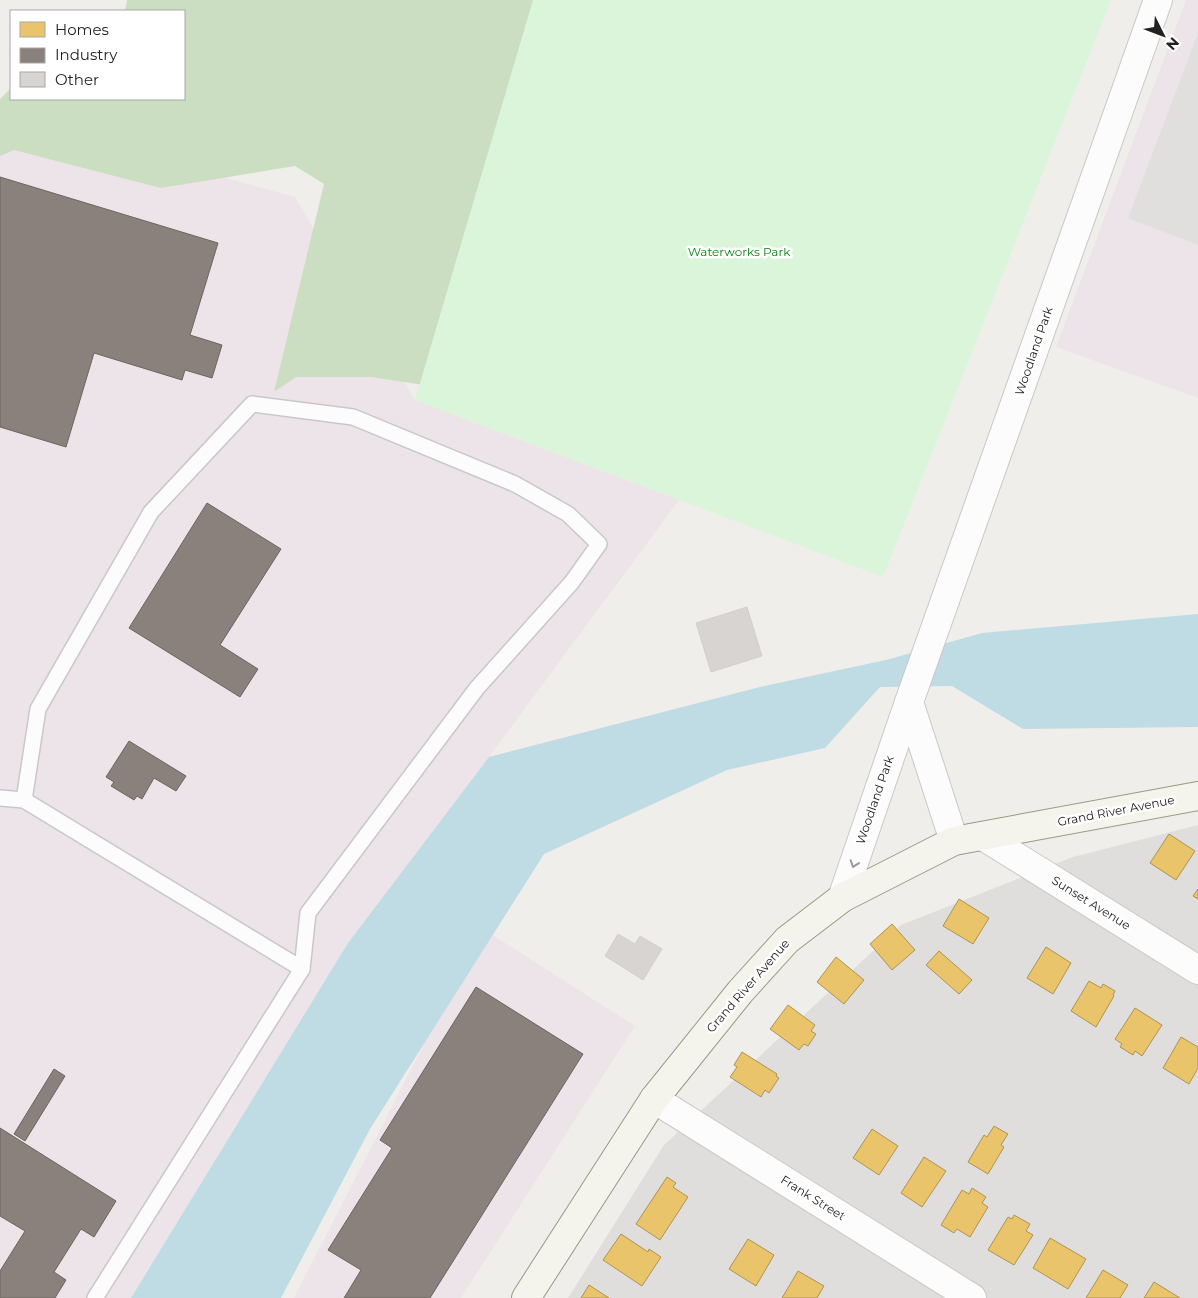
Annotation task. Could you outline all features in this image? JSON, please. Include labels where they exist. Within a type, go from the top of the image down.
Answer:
[{"type":"street","name":"Woodland Park","points":[[842,898],[909,702],[1158,0]]},
{"type":"street","points":[[909,702],[954,841]]},
{"type":"street","name":"Grand River Avenue","points":[[526,1298],[654,1098],[740,992],[787,940],[842,898],[954,841],[1198,796]]},
{"type":"street","name":"Sunset Avenue","points":[[983,836],[1198,970]]},
{"type":"street","name":"Frank Street","points":[[654,1098],[972,1298]]},
{"type":"lane","points":[[24,800],[38,709],[150,512],[252,404],[353,417],[515,484],[568,514],[599,544],[572,582],[477,688],[308,913],[302,969],[95,1298]]},
{"type":"lane","points":[[0,798],[24,800],[302,969]]},
{"type":"shaded area","points":[[1186,0],[1198,0],[1198,398],[1056,347]]},
{"type":"shaded area","points":[[1198,33],[1198,245],[1128,218]]},
{"type":"shaded area","points":[[0,116],[295,197],[415,400],[679,500],[489,757],[348,943],[131,1298],[0,1298]]},
{"type":"shaded area","points":[[1198,825],[1198,1298],[568,1298],[664,1145],[901,925],[1073,857]]},
{"type":"shaded area","points":[[485,930],[635,1026],[461,1298],[294,1298],[432,1028]]},
{"type":"green space","points":[[127,0],[597,0],[470,392],[371,377],[296,377],[274,392],[324,184],[295,166],[161,188],[14,150],[0,156],[0,99],[10,89],[10,100],[185,100],[185,10],[125,10]]},
{"type":"green space","name":"Waterworks Park","points":[[533,0],[1111,0],[883,577],[415,400]]},
{"type":"water","points":[[1198,614],[1198,727],[1023,729],[952,686],[880,687],[825,748],[727,770],[544,854],[370,1129],[281,1298],[131,1298],[348,943],[489,757],[760,687],[886,660],[982,633]]},
{"type":"building: Homes","points":[[1169,834],[1195,851],[1176,880],[1150,863]]},
{"type":"building: Homes","points":[[1198,889],[1198,899],[1193,896]]},
{"type":"building: Homes","points":[[959,899],[989,918],[973,944],[943,926]]},
{"type":"building: Homes","points":[[892,924],[915,950],[892,970],[870,944]]},
{"type":"building: Homes","points":[[1046,947],[1071,963],[1053,994],[1027,978]]},
{"type":"building: Homes","points":[[939,951],[972,980],[959,994],[926,965]]},
{"type":"building: Homes","points":[[836,957],[864,980],[844,1004],[817,982]]},
{"type":"building: Homes","points":[[1089,981],[1101,988],[1103,984],[1115,991],[1096,1027],[1071,1011]]},
{"type":"building: Homes","points":[[788,1005],[815,1025],[811,1031],[816,1034],[808,1046],[804,1044],[799,1050],[770,1029]]},
{"type":"building: Homes","points":[[1135,1008],[1162,1025],[1142,1056],[1135,1051],[1133,1055],[1120,1047],[1122,1044],[1115,1039]]},
{"type":"building: Homes","points":[[1181,1037],[1198,1047],[1198,1068],[1189,1084],[1163,1068]]},
{"type":"building: Homes","points":[[742,1052],[777,1074],[776,1076],[779,1078],[769,1093],[765,1090],[761,1097],[730,1077],[737,1067],[734,1065]]},
{"type":"building: Homes","points":[[994,1126],[1008,1134],[1001,1145],[1004,1147],[988,1174],[968,1162],[984,1135],[987,1137]]},
{"type":"building: Homes","points":[[872,1129],[898,1146],[879,1175],[853,1158]]},
{"type":"building: Homes","points":[[924,1157],[946,1171],[922,1207],[901,1193]]},
{"type":"building: Homes","points":[[667,1177],[676,1183],[673,1187],[688,1197],[660,1240],[636,1224]]},
{"type":"building: Homes","points":[[972,1188],[986,1197],[982,1203],[988,1207],[970,1237],[957,1229],[954,1233],[941,1225],[962,1190],[969,1194]]},
{"type":"building: Homes","points":[[1014,1215],[1030,1224],[1026,1231],[1033,1235],[1014,1265],[988,1250],[1008,1217],[1012,1219]]},
{"type":"building: Homes","points":[[621,1234],[648,1252],[649,1249],[661,1257],[642,1286],[603,1260]]},
{"type":"building: Homes","points":[[1050,1238],[1086,1259],[1068,1289],[1033,1268]]},
{"type":"building: Homes","points":[[748,1239],[774,1255],[756,1286],[729,1269]]},
{"type":"building: Homes","points":[[1103,1270],[1128,1285],[1120,1298],[1086,1298]]},
{"type":"building: Homes","points":[[798,1271],[824,1286],[817,1298],[782,1298]]},
{"type":"building: Homes","points":[[1154,1282],[1180,1298],[1144,1298]]},
{"type":"building: Homes","points":[[589,1285],[609,1298],[581,1298]]},
{"type":"building: Industry","points":[[0,177],[218,243],[190,335],[222,345],[212,378],[185,370],[182,380],[94,353],[66,447],[0,427]]},
{"type":"building: Industry","points":[[207,503],[281,549],[220,645],[258,669],[240,697],[129,628]]},
{"type":"building: Industry","points":[[129,741],[186,776],[176,791],[154,778],[142,799],[137,796],[134,800],[111,786],[114,782],[106,777]]},
{"type":"building: Industry","points":[[476,987],[583,1054],[430,1298],[344,1298],[361,1270],[328,1250],[392,1148],[380,1140]]},
{"type":"building: Industry","points":[[54,1069],[65,1076],[25,1141],[14,1134]]},
{"type":"building: Industry","points":[[0,1128],[116,1201],[94,1237],[81,1229],[54,1272],[66,1280],[55,1298],[0,1298],[0,1271],[25,1231],[0,1216]]},
{"type":"building: Other","points":[[747,607],[762,656],[711,672],[696,623]]},
{"type":"building: Other","points":[[618,934],[635,944],[640,936],[662,949],[643,980],[605,956]]}]
